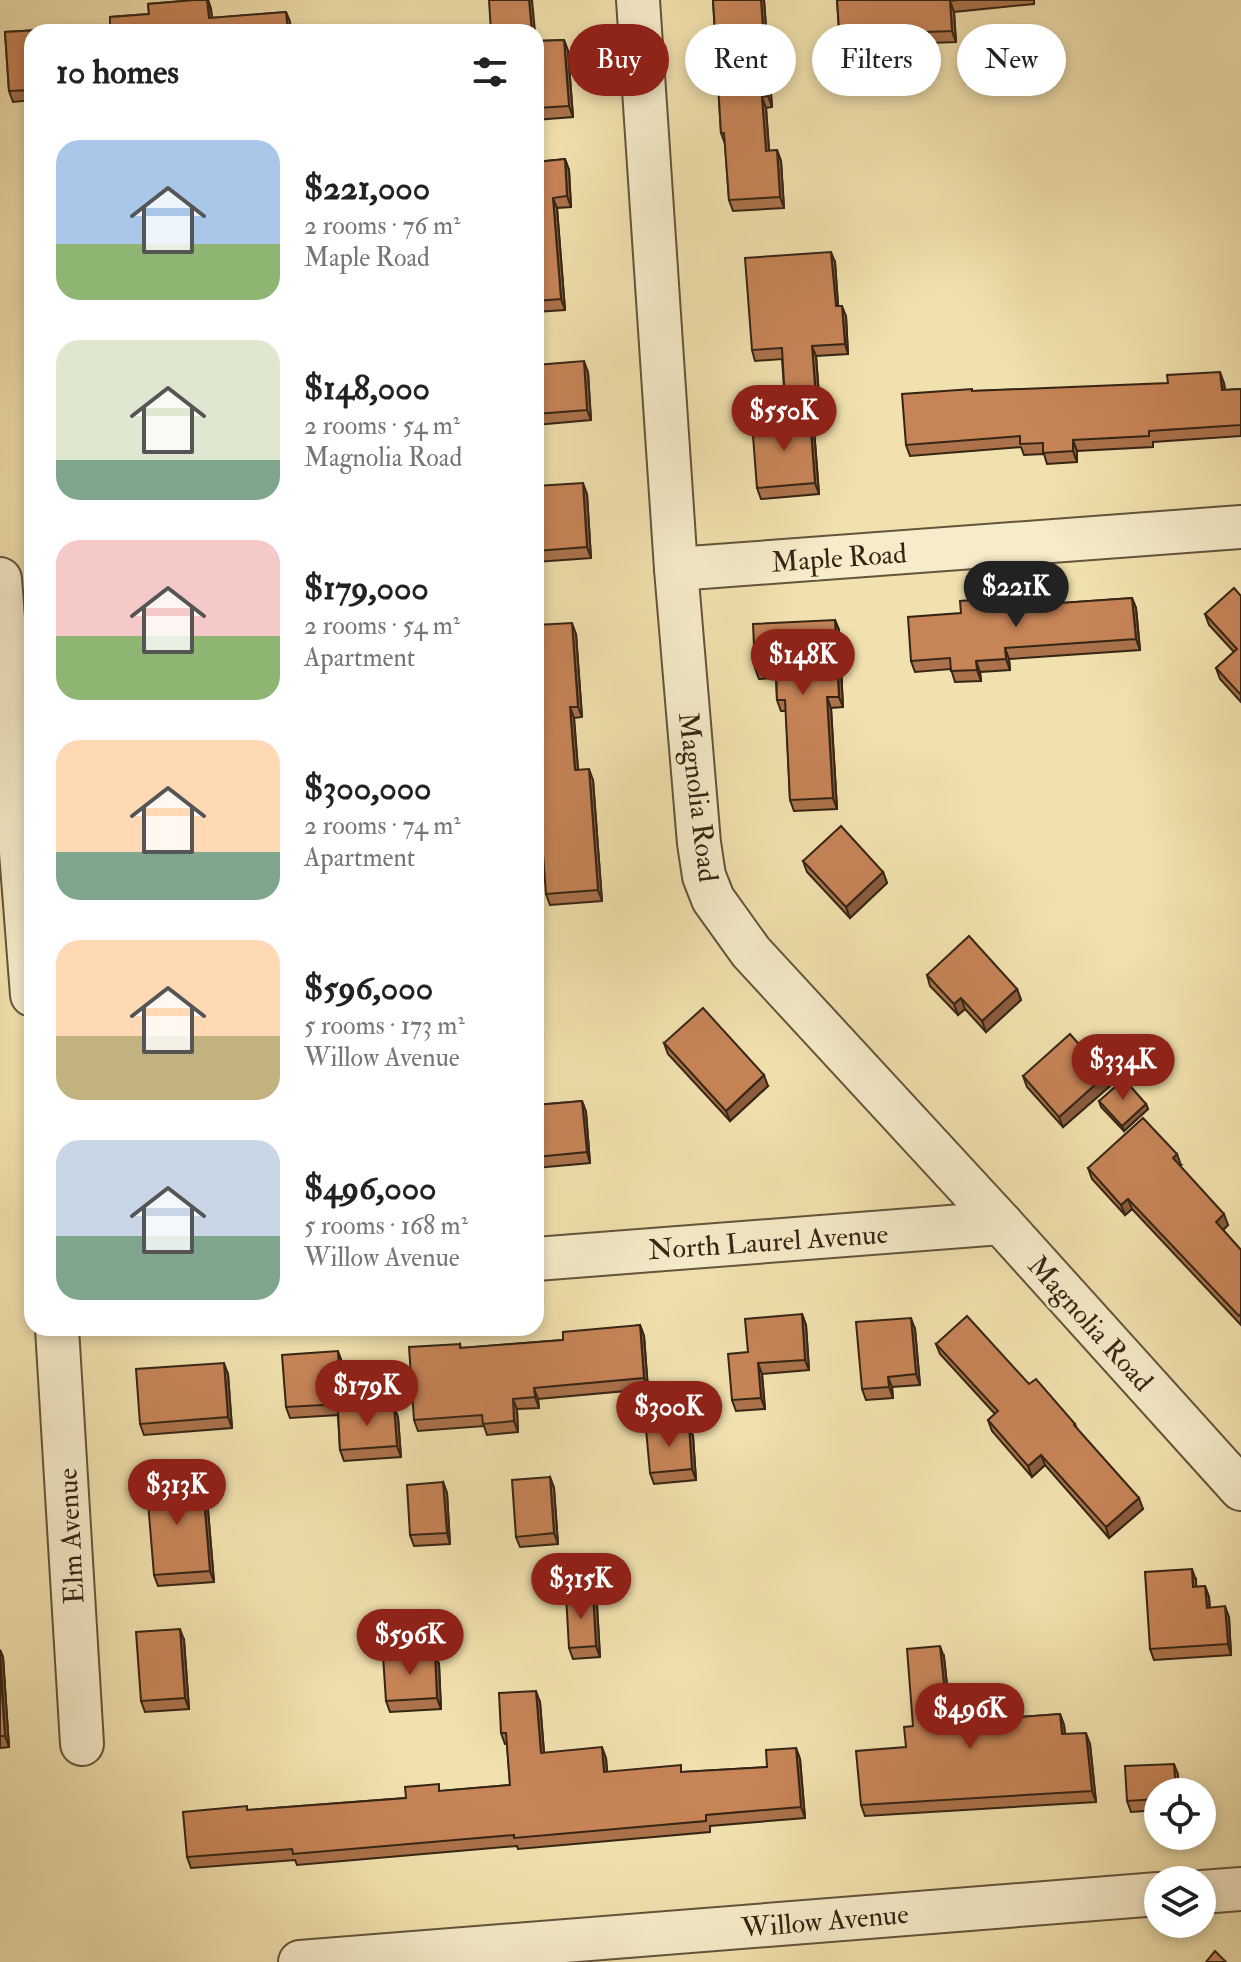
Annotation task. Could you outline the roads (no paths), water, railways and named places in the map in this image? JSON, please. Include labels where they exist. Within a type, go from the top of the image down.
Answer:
[{"type":"street","name":"Magnolia Road","points":[[638,0],[676,569],[699,843],[704,876],[713,899],[751,952],[1241,1489]]},
{"type":"street","name":"Maple Road","points":[[676,569],[1241,527]]},
{"type":"street","points":[[0,579],[24,891]]},
{"type":"street","name":"North Laurel Avenue","points":[[544,1258],[1001,1223]]},
{"type":"street","name":"Elm Avenue","points":[[57,1336],[82,1744]]},
{"type":"street","points":[[1216,1891],[1241,1889]]},
{"type":"street","name":"Willow Avenue","points":[[300,1962],[473,1955],[1144,1895]]}]
